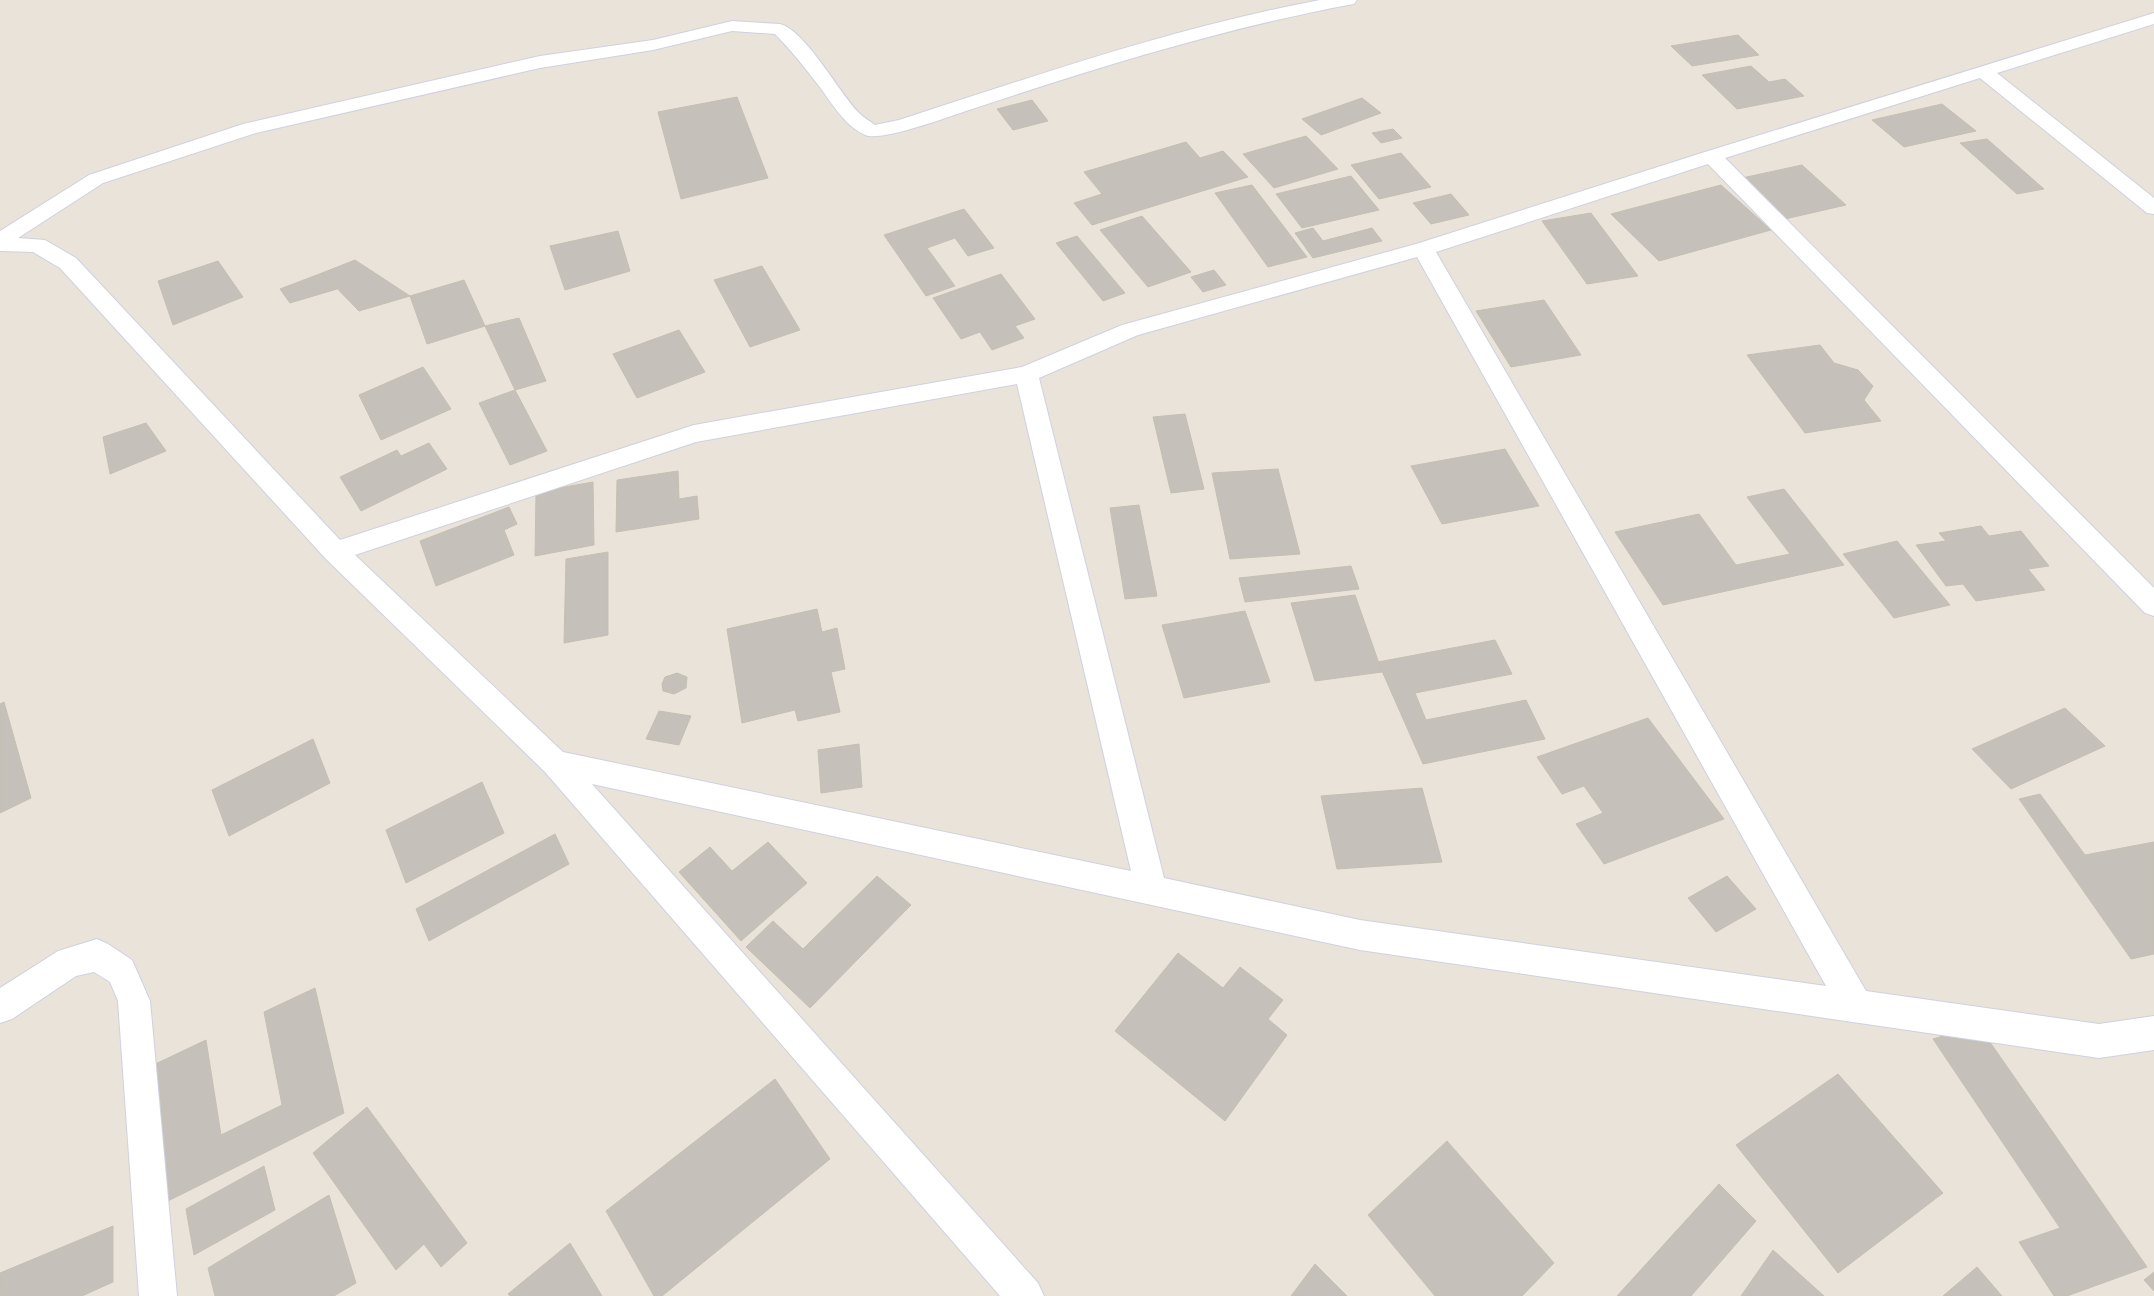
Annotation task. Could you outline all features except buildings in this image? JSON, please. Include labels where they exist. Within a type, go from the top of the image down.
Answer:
[{"type":"street","points":[[0,240],[96,178],[250,128],[540,62],[653,45],[732,26],[780,29],[798,48],[853,118],[872,131],[903,125],[1151,45],[1297,8],[1348,0]]},
{"type":"street","points":[[335,552],[694,434],[1026,374],[1130,330],[1423,249],[1712,156],[2154,18]]},
{"type":"street","points":[[1983,71],[2154,208]]},
{"type":"street","points":[[1712,156],[2154,605]]},
{"type":"street","points":[[0,244],[37,245],[68,264],[335,552],[555,763],[1025,1296]]},
{"type":"street","points":[[1423,249],[1856,1006]]},
{"type":"street","points":[[1026,374],[1151,889]]},
{"type":"street","points":[[555,763],[1360,935],[2099,1041],[2154,1033]]},
{"type":"street","points":[[0,1007],[70,962],[97,955],[121,971],[134,1001],[158,1296]]}]
